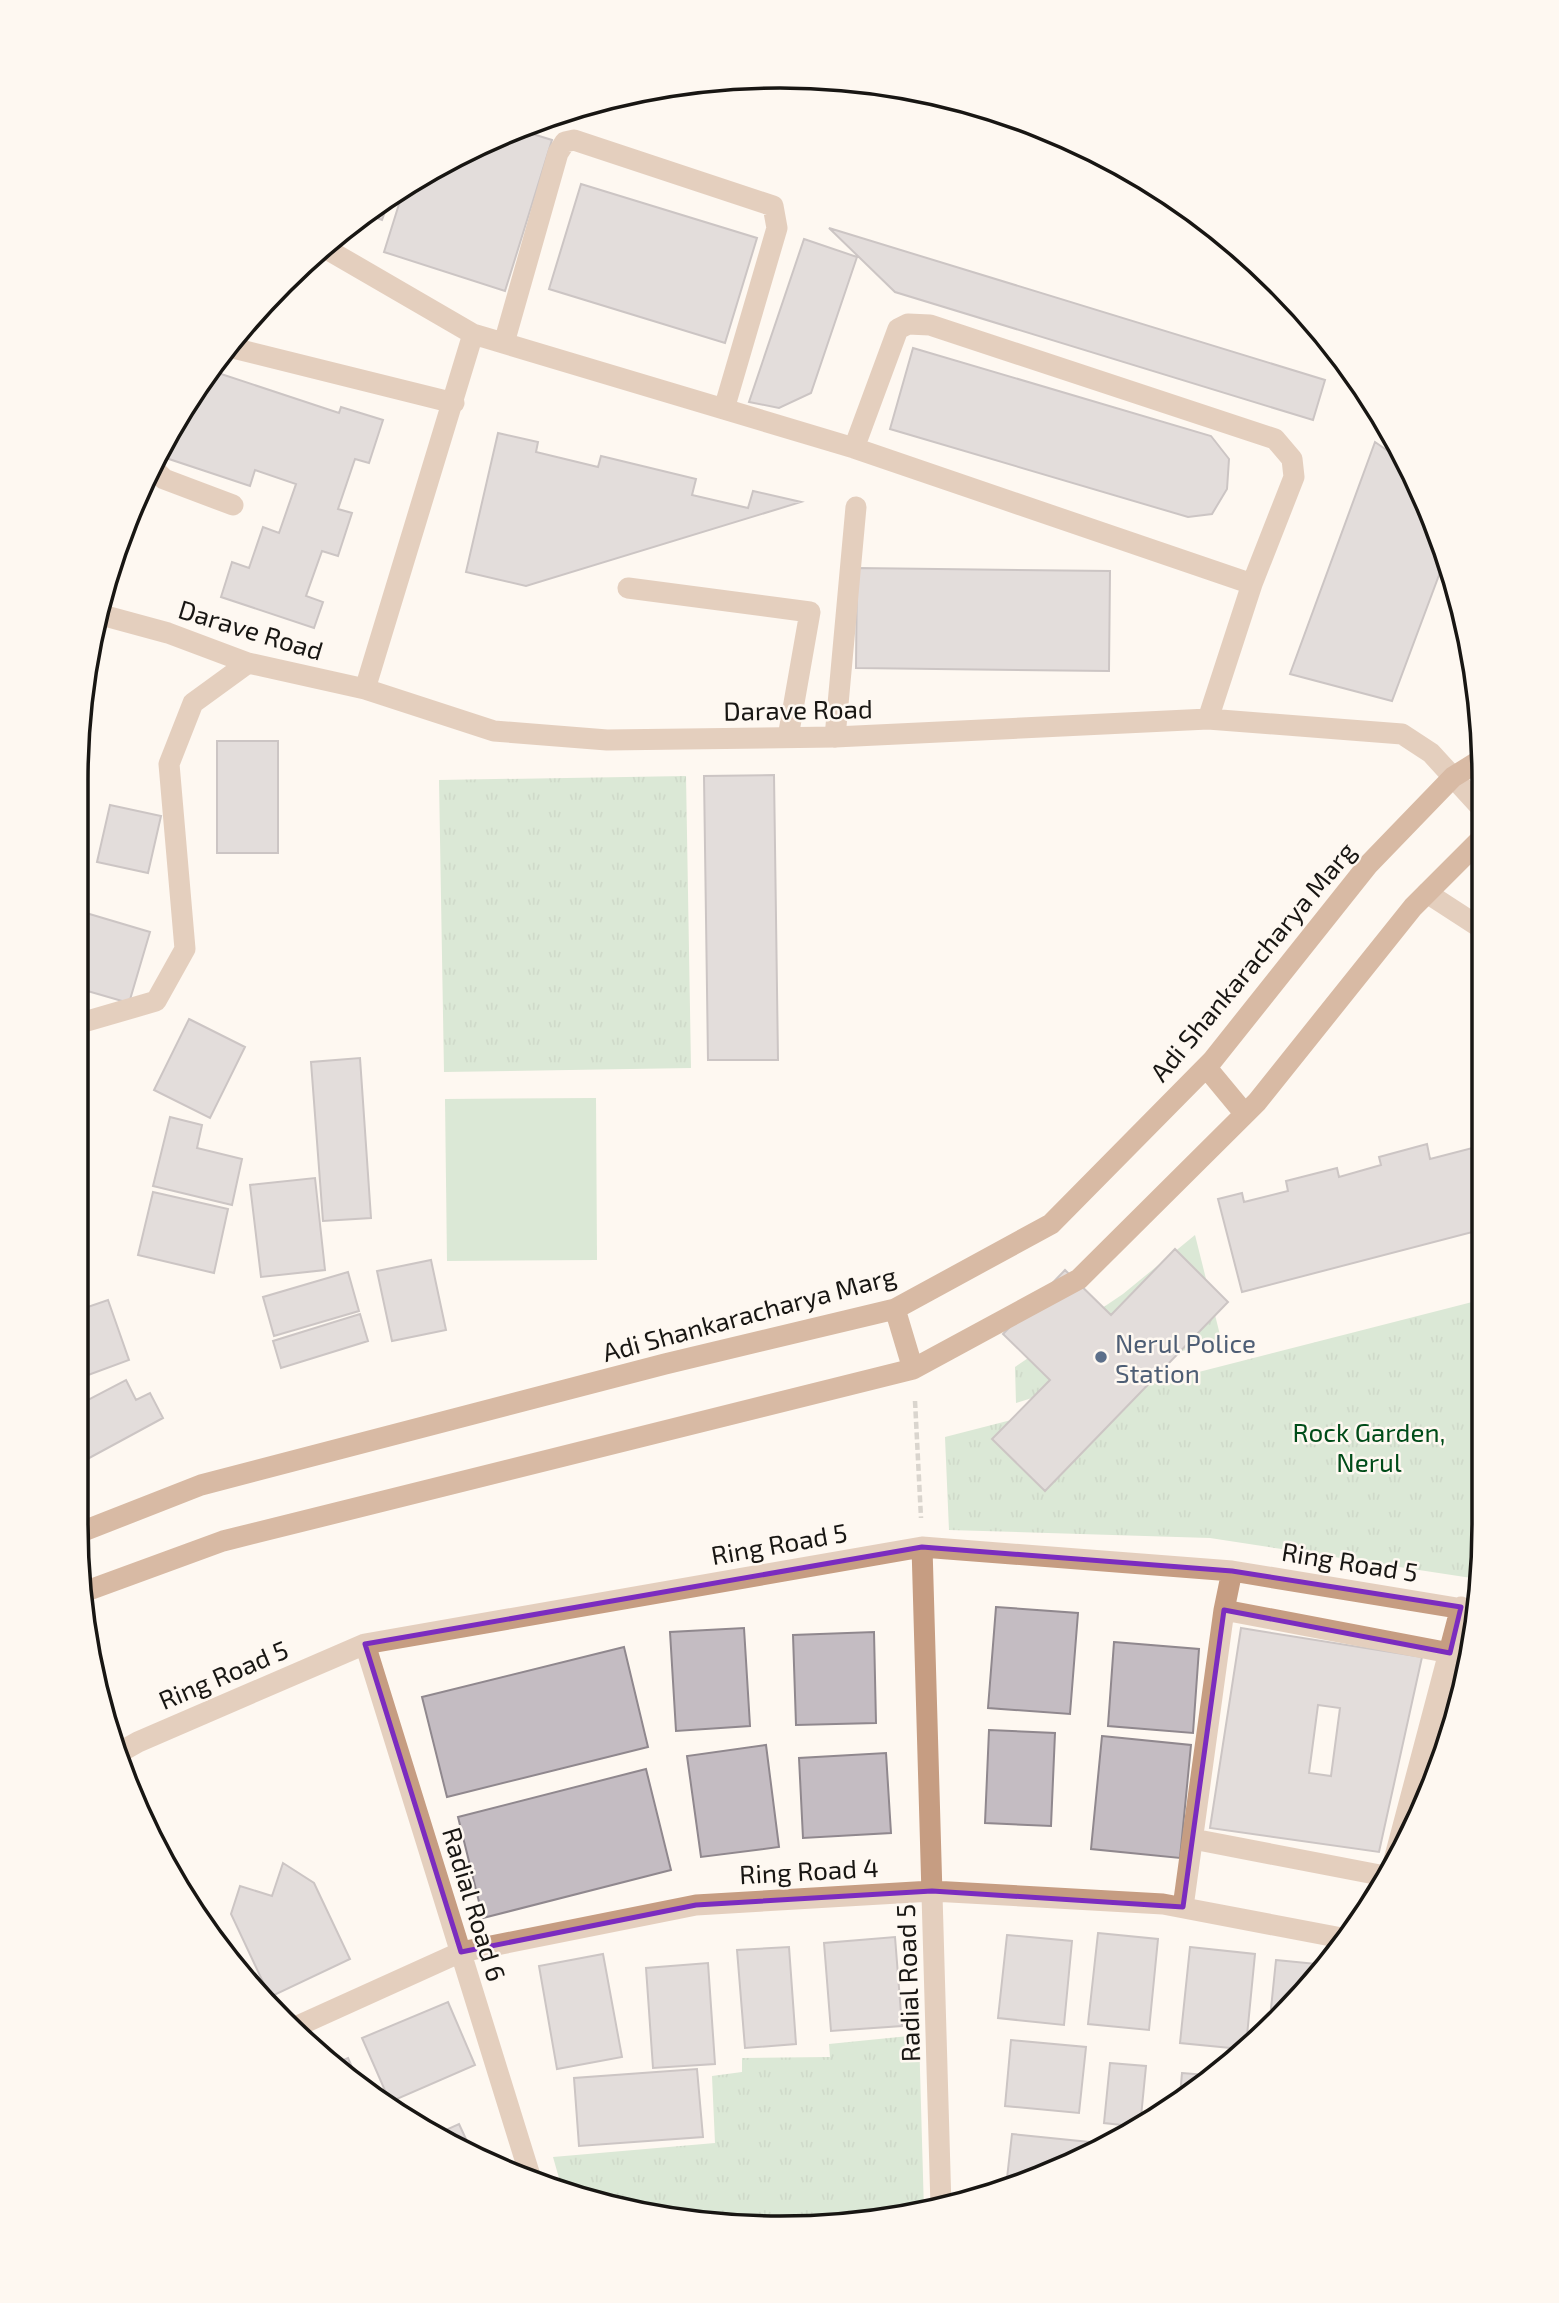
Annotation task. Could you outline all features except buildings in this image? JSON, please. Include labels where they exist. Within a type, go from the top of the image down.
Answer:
[{"type":"main road","name":"Adi Shankaracharya Marg","points":[[88,1529],[201,1485],[665,1364],[895,1309],[1051,1224],[1206,1067],[1368,864],[1453,777],[1471,765]]},
{"type":"main road","points":[[91,1589],[223,1541],[913,1369],[1079,1279],[1245,1114],[1427,893],[1472,848]]},
{"type":"main road","points":[[1206,1067],[1245,1114]]},
{"type":"main road","points":[[895,1309],[913,1369]]},
{"type":"street","points":[[504,343],[558,153],[565,142],[574,140],[773,206],[777,228],[724,409]]},
{"type":"street","points":[[331,252],[472,334],[853,448],[1252,584]]},
{"type":"street","points":[[853,448],[898,329],[908,324],[930,325],[1275,439],[1292,459],[1294,477],[1252,584],[1208,719]]},
{"type":"street","points":[[365,690],[454,403],[472,334]]},
{"type":"street","points":[[237,349],[454,403]]},
{"type":"street","points":[[159,474],[164,479],[233,505]]},
{"type":"street","points":[[835,737],[856,508]]},
{"type":"street","points":[[628,588],[810,612],[788,737]]},
{"type":"street","name":"Darave Road","points":[[107,617],[168,633],[248,663],[365,690],[494,731],[607,740],[835,737],[1208,719],[1402,734],[1431,753],[1472,798]]},
{"type":"street","points":[[88,1021],[156,1001],[185,949],[169,764],[193,703],[248,663]]},
{"type":"street","points":[[1427,893],[1472,921]]},
{"type":"street","name":"Ring Road 5","points":[[125,1749],[365,1644],[922,1547],[1232,1571],[1466,1609]]},
{"type":"street","name":"Radial Road 5","points":[[922,1547],[941,2196]]},
{"type":"street","points":[[1183,1907],[1224,1610],[1232,1571]]},
{"type":"street","points":[[1224,1610],[1458,1656]]},
{"type":"street","name":"Radial Road 6","points":[[365,1644],[528,2168]]},
{"type":"street","points":[[1419,1788],[1450,1692]]},
{"type":"street","points":[[1193,1839],[1376,1874]]},
{"type":"street","name":"Ring Road 4","points":[[302,2024],[461,1952],[696,1905],[932,1891],[1183,1907],[1335,1937]]},
{"type":"path","points":[[913,1369],[922,1547]]},
{"type":"highlighted area","points":[[922,1547],[1232,1571],[1461,1607],[1450,1653],[1224,1610],[1183,1907],[932,1891],[696,1905],[461,1952],[365,1644]]},
{"type":"green space","points":[[686,776],[691,1068],[444,1072],[439,780]]},
{"type":"green space","points":[[596,1098],[597,1260],[447,1261],[445,1099]]},
{"type":"green space","points":[[1195,1235],[1221,1339],[1016,1403],[1015,1367],[1123,1294]]},
{"type":"green space","name":"Rock Garden, Nerul","points":[[1472,1302],[1472,1524],[1469,1578],[1210,1538],[949,1530],[945,1437]]},
{"type":"green space","points":[[919,2035],[924,2200],[870,2210],[825,2214],[734,2214],[644,2202],[560,2180],[553,2157],[715,2143],[712,2076],[742,2072],[742,2058],[830,2057],[829,2044]]},
{"type":"place","name":"Nerul Police Station","points":[[1101,1357]]}]
